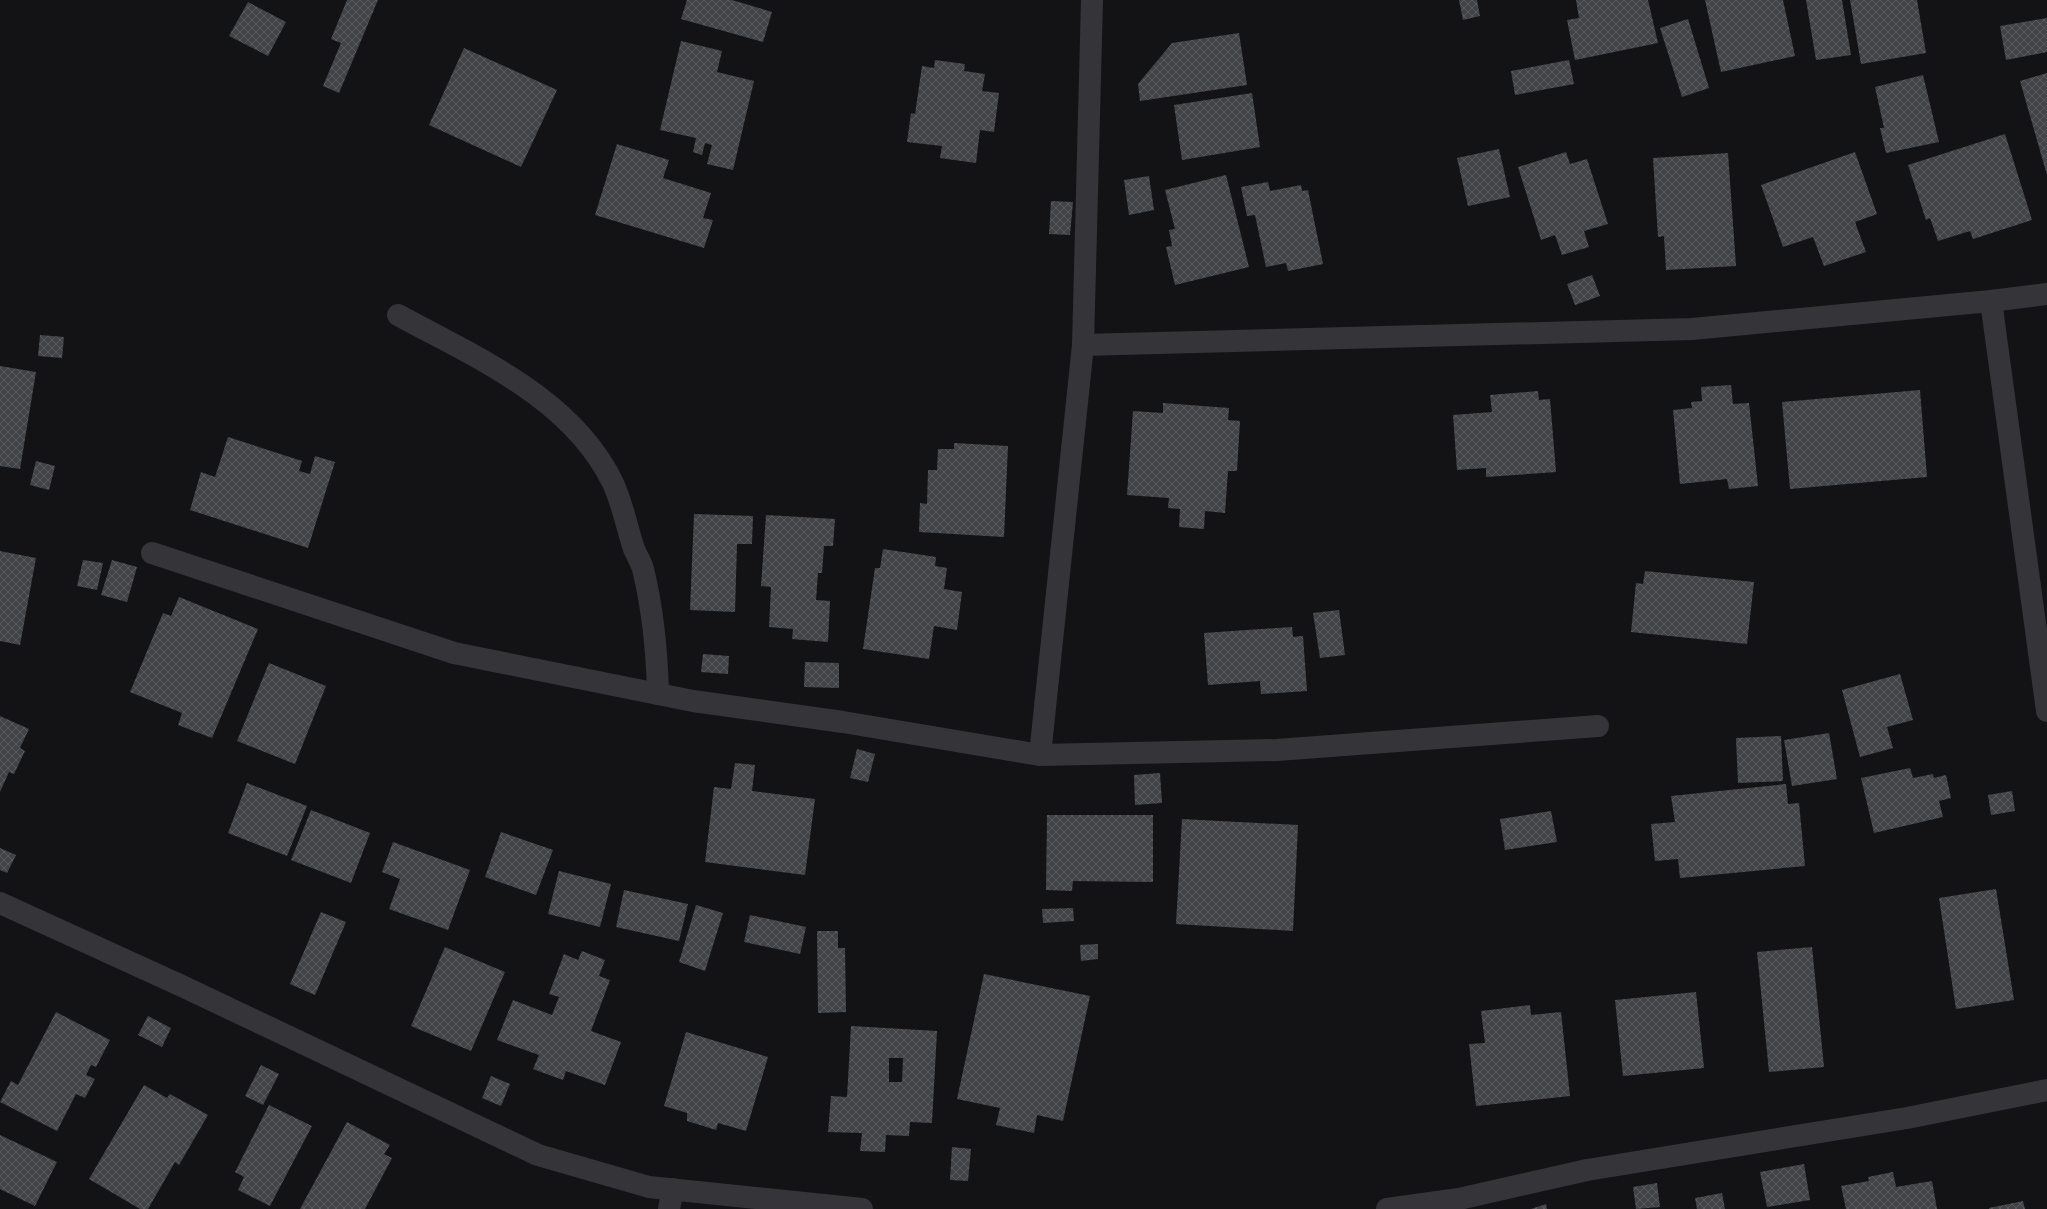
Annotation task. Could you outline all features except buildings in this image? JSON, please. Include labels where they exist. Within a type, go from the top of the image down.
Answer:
[{"type":"street","points":[[1040,755],[1083,345],[1092,0]]},
{"type":"street","points":[[1083,345],[1692,329],[1991,301],[2047,294]]},
{"type":"street","points":[[1991,301],[2047,711]]},
{"type":"street","points":[[398,315],[470,354],[541,398],[568,422],[600,461],[616,491],[634,550],[642,567],[655,630],[658,694]]},
{"type":"street","points":[[152,553],[454,653],[692,701],[842,722],[1040,755],[1277,750],[1598,726]]},
{"type":"street","points":[[0,903],[182,986],[538,1155],[649,1187],[671,1199],[862,1209]]},
{"type":"street","points":[[1387,1209],[1458,1199],[1587,1170],[1907,1118],[2047,1090]]}]
